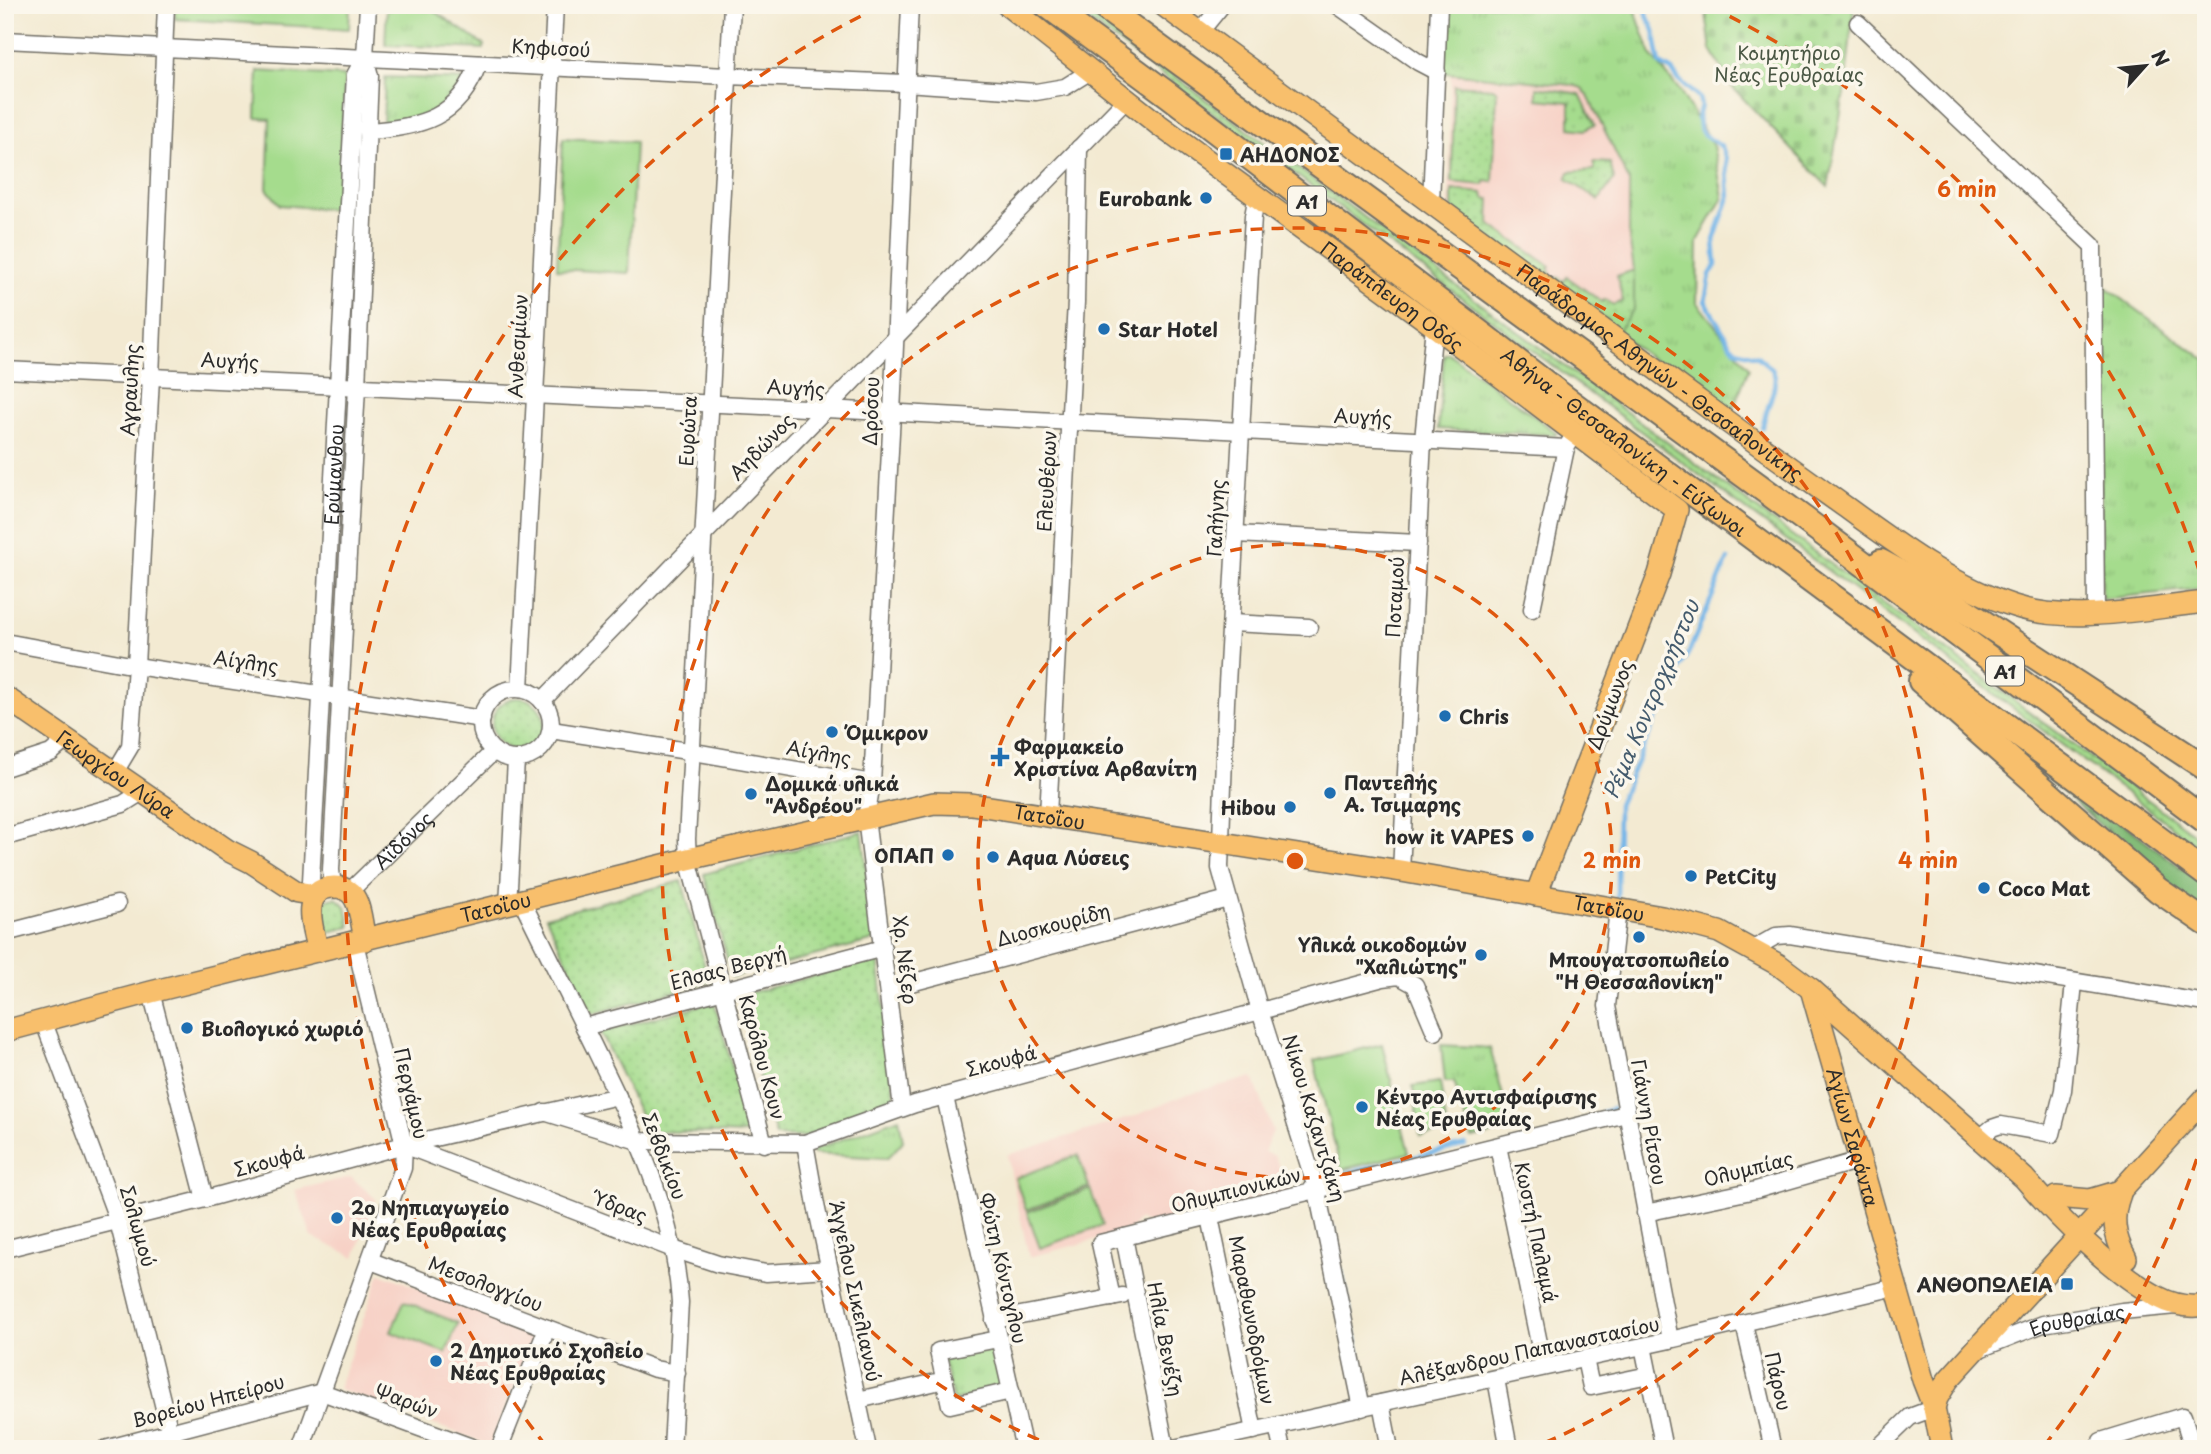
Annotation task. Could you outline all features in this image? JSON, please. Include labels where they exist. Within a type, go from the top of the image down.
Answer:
[{"type":"highway","name":"Αθήνα - Θεσσαλονίκη - Εύζωνοι","points":[[1047,5],[1565,398],[2206,874]]},
{"type":"highway","name":"Α1","points":[[1101,5],[1804,519],[2206,821]]},
{"type":"highway","points":[[1804,519],[1935,591],[2206,768]]},
{"type":"highway","points":[[1811,581],[1831,603],[2158,890],[2206,923]]},
{"type":"main road","name":"Παράπλευρη Οδός","points":[[1007,5],[1126,100],[1434,326],[1571,440],[1677,510]]},
{"type":"main road","name":"Παράδρομος Αθηνών - Θεσσαλονίκης","points":[[1163,5],[1736,428],[1946,575],[2016,607],[2045,613],[2096,614],[2206,602]]},
{"type":"main road","name":"Δρύμωνος","points":[[1536,895],[1659,574],[1677,510]]},
{"type":"main road","name":"Γεωργίου Λύρα","points":[[5,697],[227,850],[297,892],[333,891]]},
{"type":"main road","name":"Τατοΐου","points":[[5,1031],[151,992],[688,859],[933,803],[948,802],[1048,815],[1401,871],[1618,909],[1719,932],[1779,965],[1811,989],[2085,1230]]},
{"type":"main road","name":"Γεωργίου Λύρα","points":[[227,850],[245,870],[309,917]]},
{"type":"main road","name":"Ερύμανθου","points":[[309,917],[310,905],[333,891]]},
{"type":"main road","points":[[333,891],[355,899],[360,941]]},
{"type":"main road","points":[[309,917],[317,951]]},
{"type":"main road","name":"Αγίων Σαράντα","points":[[1811,989],[1923,1380],[1934,1408]]},
{"type":"main road","name":"Ερυθραίας","points":[[1934,1408],[1942,1389],[1975,1351],[2206,1097]]},
{"type":"main road","points":[[2055,1264],[2057,1230],[2052,1201],[2090,1200],[2122,1190]]},
{"type":"main road","points":[[2122,1190],[2115,1210],[2115,1232],[2126,1258]]},
{"type":"main road","points":[[2085,1230],[2168,1287],[2206,1299]]},
{"type":"main road","name":"Ερυθραίας","points":[[2085,1230],[2139,1284],[2160,1298],[2182,1306],[2206,1305]]},
{"type":"main road","points":[[1934,1408],[1942,1449]]},
{"type":"street","name":"Αγραυλης","points":[[115,772],[130,747],[136,666],[166,5]]},
{"type":"street","name":"Ερύμανθου","points":[[333,891],[331,870],[357,387],[370,76],[365,58],[368,5]]},
{"type":"street","name":"Ανθεσμίων","points":[[520,689],[555,5]]},
{"type":"street","name":"Ευρώτα","points":[[688,859],[709,404],[732,5]]},
{"type":"street","name":"Δρόσου","points":[[866,818],[872,783],[892,414],[910,5]]},
{"type":"street","points":[[1200,32],[1222,5]]},
{"type":"street","points":[[1337,5],[1418,62],[1437,72]]},
{"type":"street","points":[[1431,203],[1439,5]]},
{"type":"street","points":[[1858,23],[2093,246],[2096,614]]},
{"type":"street","name":"Κηφισού","points":[[5,40],[1051,92],[1089,72]]},
{"type":"street","name":"Ερύμανθου","points":[[333,891],[312,881],[355,75],[365,58]]},
{"type":"street","points":[[367,131],[408,127],[442,114],[468,89],[478,64]]},
{"type":"street","name":"Αηδώνος","points":[[542,701],[1126,100]]},
{"type":"street","name":"Ελευθέρων","points":[[1048,815],[1070,422],[1079,148]]},
{"type":"street","name":"Γαλήνης","points":[[1220,842],[1253,216],[1257,195]]},
{"type":"street","name":"Ποταμού","points":[[1401,871],[1423,440],[1434,326]]},
{"type":"street","name":"Αυγής","points":[[5,370],[1423,440],[1571,440]]},
{"type":"street","points":[[1532,609],[1571,440]]},
{"type":"street","points":[[1236,534],[1418,543]]},
{"type":"street","points":[[1231,624],[1309,627]]},
{"type":"street","name":"Αίγλης","points":[[5,642],[136,666],[482,719]]},
{"type":"street","points":[[520,689],[536,695],[542,701],[548,709],[551,730],[547,742],[539,751],[516,760],[500,756],[486,742],[482,719],[486,706],[495,696],[507,690],[520,689]]},
{"type":"street","name":"Αίγλης","points":[[551,730],[872,783]]},
{"type":"street","points":[[5,768],[51,753],[67,739]]},
{"type":"street","name":"Αϊδόνος","points":[[333,891],[494,751]]},
{"type":"street","points":[[515,903],[516,760]]},
{"type":"street","points":[[5,837],[123,804],[142,792]]},
{"type":"street","name":"Χρ. Νέζερ","points":[[866,818],[902,1108]]},
{"type":"street","name":"Νίκου Καζαντζάκη","points":[[1220,842],[1220,868],[1228,899],[1317,1191],[1362,1408]]},
{"type":"street","name":"Καρόλου Κουν","points":[[688,859],[765,1144]]},
{"type":"street","name":"Διοσκουρίδη","points":[[888,989],[1228,899]]},
{"type":"street","name":"Σεβδικίου","points":[[515,903],[584,1027],[618,1096],[657,1188],[673,1249],[680,1302],[672,1449]]},
{"type":"street","points":[[5,933],[117,904]]},
{"type":"street","name":"Γιάννη Ρίτσου","points":[[1618,909],[1607,997],[1626,1114],[1670,1340]]},
{"type":"street","points":[[1753,950],[1776,936],[1790,935],[2200,1002]]},
{"type":"street","name":"Περγάμου","points":[[302,1449],[403,1168],[404,1145],[360,941]]},
{"type":"street","name":"Ελσας Βεργή","points":[[584,1027],[883,948]]},
{"type":"street","name":"Σκουφά","points":[[544,1112],[638,1141],[805,1143],[902,1108],[1383,978],[1399,976],[1415,985],[1435,1032]]},
{"type":"street","points":[[1980,1138],[1992,1128],[2001,1125],[2052,1134],[2063,1090],[2074,983]]},
{"type":"street","points":[[151,992],[205,1199]]},
{"type":"street","name":"Σολωμού","points":[[43,1020],[118,1221],[172,1441]]},
{"type":"street","name":"Σκουφά","points":[[5,1249],[404,1145],[618,1096]]},
{"type":"street","name":"Φώτη Κόντογλου","points":[[945,1097],[1024,1449]]},
{"type":"street","name":"Ολυμπιονικών","points":[[1112,1298],[1100,1243],[1626,1114]]},
{"type":"street","name":"Άγγελου Σικελιανού","points":[[805,1143],[868,1449]]},
{"type":"street","name":"Ύδρας","points":[[404,1145],[718,1264],[766,1273],[829,1269]]},
{"type":"street","name":"Κωστή Παλαμά","points":[[1498,1146],[1544,1367]]},
{"type":"street","name":"Ολυμπίας","points":[[1645,1213],[1756,1190],[1860,1160]]},
{"type":"street","name":"Μαραθωνοδρόμων","points":[[1210,1217],[1254,1431]]},
{"type":"street","name":"Ηλία Βενέζη","points":[[1124,1237],[1172,1448]]},
{"type":"street","name":"Μεσολογγίου","points":[[371,1261],[655,1369],[677,1373]]},
{"type":"street","name":"Αλέξανδρου Παπαναστασίου","points":[[1172,1448],[1744,1324],[1896,1287]]},
{"type":"street","points":[[994,1320],[1135,1293]]},
{"type":"street","name":"Ερυθραίας","points":[[1975,1351],[2043,1324],[2122,1311],[2182,1306]]},
{"type":"street","name":"Πάρου","points":[[1744,1324],[1773,1449]]},
{"type":"street","name":"Μεσολογγίου","points":[[499,1449],[547,1328]]},
{"type":"street","points":[[998,1339],[938,1351],[950,1405],[1011,1391]]},
{"type":"street","points":[[1643,1346],[1664,1449]]},
{"type":"street","points":[[1584,1359],[1591,1387],[1649,1375]]},
{"type":"street","points":[[1496,1379],[1509,1449]]},
{"type":"street","points":[[858,1400],[945,1380]]},
{"type":"street","name":"Βορείου Ηπείρου","points":[[105,1449],[172,1441],[322,1391]]},
{"type":"street","name":"Ψαρών","points":[[322,1391],[477,1449]]},
{"type":"street","points":[[1381,1403],[1390,1449]]},
{"type":"street","points":[[1877,1449],[1910,1417],[1934,1408]]},
{"type":"street","points":[[2101,1441],[2183,1416],[2193,1449]]},
{"type":"street","points":[[1277,1426],[1282,1449]]},
{"type":"shaded area","points":[[1451,53],[1577,65],[1640,185],[1636,310],[1616,336],[1449,212]]},
{"type":"shaded area","points":[[1253,1077],[1273,1131],[1264,1152],[1275,1156],[1290,1193],[1151,1226],[1139,1219],[1130,1231],[1029,1257],[1007,1155],[1135,1116],[1187,1094]]},
{"type":"shaded area","name":"2ο Νηπιαγωγείο Νέας Ερυθραίας","points":[[351,1177],[376,1199],[355,1257],[312,1237],[295,1190]]},
{"type":"shaded area","name":"2 Δημοτικό Σχολείο Νέας Ερυθραίας","points":[[380,1273],[536,1333],[490,1445],[338,1389]]},
{"type":"green space","points":[[175,5],[350,5],[349,29],[175,19]]},
{"type":"green space","points":[[387,5],[425,5],[484,45],[484,49],[385,45]]},
{"type":"green space","points":[[1068,5],[1079,5],[2206,843],[2206,852]]},
{"type":"green space","points":[[1439,5],[1633,5],[1651,55],[1680,91],[1713,146],[1723,197],[1698,241],[1697,303],[1749,368],[1730,416],[1616,333],[1634,309],[1634,270],[1629,237],[1629,181],[1588,96],[1582,88],[1573,85],[1437,72]]},
{"type":"green space","name":"Κοιμητήριο Νέας Ερυθραίας","points":[[1705,5],[1854,5],[1845,88],[1828,187],[1733,88],[1711,50]]},
{"type":"green space","points":[[258,71],[345,76],[338,210],[280,205],[267,189],[270,119],[256,118]]},
{"type":"green space","points":[[385,77],[467,80],[434,113],[383,125]]},
{"type":"green space","points":[[1454,85],[1493,88],[1497,91],[1493,182],[1485,181],[1484,185],[1452,182]]},
{"type":"green space","points":[[1537,87],[1580,94],[1595,125],[1585,130],[1570,128],[1570,102],[1537,99]]},
{"type":"green space","points":[[563,138],[635,142],[629,273],[557,269]]},
{"type":"green space","points":[[1594,162],[1610,163],[1614,179],[1599,200],[1567,179],[1569,172],[1594,170]]},
{"type":"green space","points":[[1452,190],[1483,193],[1484,198],[1490,199],[1489,224],[1550,266],[1548,269],[1551,272],[1546,280],[1452,210]]},
{"type":"green space","points":[[1634,270],[1634,309],[1616,333],[1552,285],[1558,277],[1564,281],[1567,277],[1602,302],[1605,299],[1613,305],[1623,301],[1617,276]]},
{"type":"green space","points":[[2099,282],[2206,360],[2206,588],[2102,599]]},
{"type":"green space","points":[[1448,353],[1557,435],[1438,429],[1444,355]]},
{"type":"green space","points":[[518,698],[528,700],[536,706],[542,714],[542,734],[536,742],[528,748],[518,750],[508,748],[500,742],[494,734],[492,724],[494,714],[500,706],[508,700]]},
{"type":"green space","points":[[1960,701],[2206,886],[2206,913],[2171,888]]},
{"type":"green space","points":[[862,831],[875,940],[732,977],[704,874]]},
{"type":"green space","points":[[682,881],[709,982],[592,1014],[546,917]]},
{"type":"green space","points":[[336,898],[346,906],[350,927],[324,933],[320,912],[326,900]]},
{"type":"green space","points":[[878,959],[895,1103],[804,1137],[776,1136],[738,996]]},
{"type":"green space","points":[[714,1002],[751,1134],[648,1131],[600,1032]]},
{"type":"green space","name":"Κέντρο Αντισφαίρισης Νέας Ερυθραίας","points":[[1382,1044],[1409,1153],[1341,1170],[1314,1061]]},
{"type":"green space","points":[[1441,1045],[1490,1048],[1512,1130],[1472,1138],[1454,1082],[1445,1082]]},
{"type":"green space","points":[[1440,1082],[1447,1132],[1420,1136],[1413,1086]]},
{"type":"green space","points":[[899,1118],[903,1141],[888,1158],[813,1154],[813,1150]]},
{"type":"green space","points":[[1078,1155],[1089,1187],[1026,1210],[1015,1178]]},
{"type":"green space","points":[[1090,1189],[1103,1225],[1040,1248],[1027,1212]]},
{"type":"green space","points":[[404,1301],[458,1323],[446,1353],[391,1332]]},
{"type":"green space","points":[[993,1343],[1004,1388],[953,1401],[942,1355]]},
{"type":"waterway","name":"Ρέμα Κοντροχρήστου","points":[[1647,5],[1647,15],[1654,30],[1660,64],[1672,71],[1699,98],[1699,127],[1703,134],[1722,147],[1726,159],[1729,197],[1714,240],[1716,265],[1710,275],[1705,301],[1730,344],[1736,350],[1757,356],[1772,369],[1775,377],[1774,388],[1762,427]]},
{"type":"waterway","name":"Ρέμα Κοντροχρήστου","points":[[1617,897],[1618,805],[1673,680],[1689,652],[1728,559]]},
{"type":"waterway","points":[[1603,1112],[1613,1109]]},
{"type":"waterway","points":[[1330,1177],[1466,1145]]},
{"type":"waterway","points":[[1333,1228],[1336,1244]]},
{"type":"waterway","points":[[1341,1270],[1361,1365]]},
{"type":"place","name":"ΑΗΔΟΝΟΣ","points":[[1226,154]]},
{"type":"place","name":"Eurobank","points":[[1206,198]]},
{"type":"place","name":"Star Hotel","points":[[1104,329]]},
{"type":"place","name":"Chris","points":[[1445,716]]},
{"type":"place","name":"Όμικρον","points":[[832,732]]},
{"type":"place","name":"Φαρμακείο Χριστίνα Αρβανίτη","points":[[1000,757]]},
{"type":"place","name":"Παντελής Α. Τσιμαρης","points":[[1330,793]]},
{"type":"place","name":"Δομικά υλικά \"Ανδρέου\"","points":[[751,794]]},
{"type":"place","name":"Hibou","points":[[1290,807]]},
{"type":"place","name":"how it VAPES","points":[[1528,836]]},
{"type":"place","name":"ΟΠΑΠ","points":[[948,855]]},
{"type":"place","name":"Aqua Λύσεις","points":[[993,857]]},
{"type":"place","name":"PetCity","points":[[1691,876]]},
{"type":"place","name":"Coco Mat","points":[[1984,888]]},
{"type":"place","name":"Μπουγατσοπωλείο \"Η Θεσσαλονίκη\"","points":[[1639,937]]},
{"type":"place","name":"Υλικά οικοδομών \"Χαλιώτης\"","points":[[1481,955]]},
{"type":"place","name":"Βιολογικό χωριό","points":[[187,1028]]},
{"type":"place","name":"Κέντρο Αντισφαίρισης Νέας Ερυθραίας","points":[[1362,1107]]},
{"type":"place","name":"2ο Νηπιαγωγείο Νέας Ερυθραίας","points":[[337,1218]]},
{"type":"place","name":"ΑΝΘΟΠΩΛΕΙΑ","points":[[2067,1284]]},
{"type":"place","name":"2 Δημοτικό Σχολείο Νέας Ερυθραίας","points":[[436,1361]]}]
